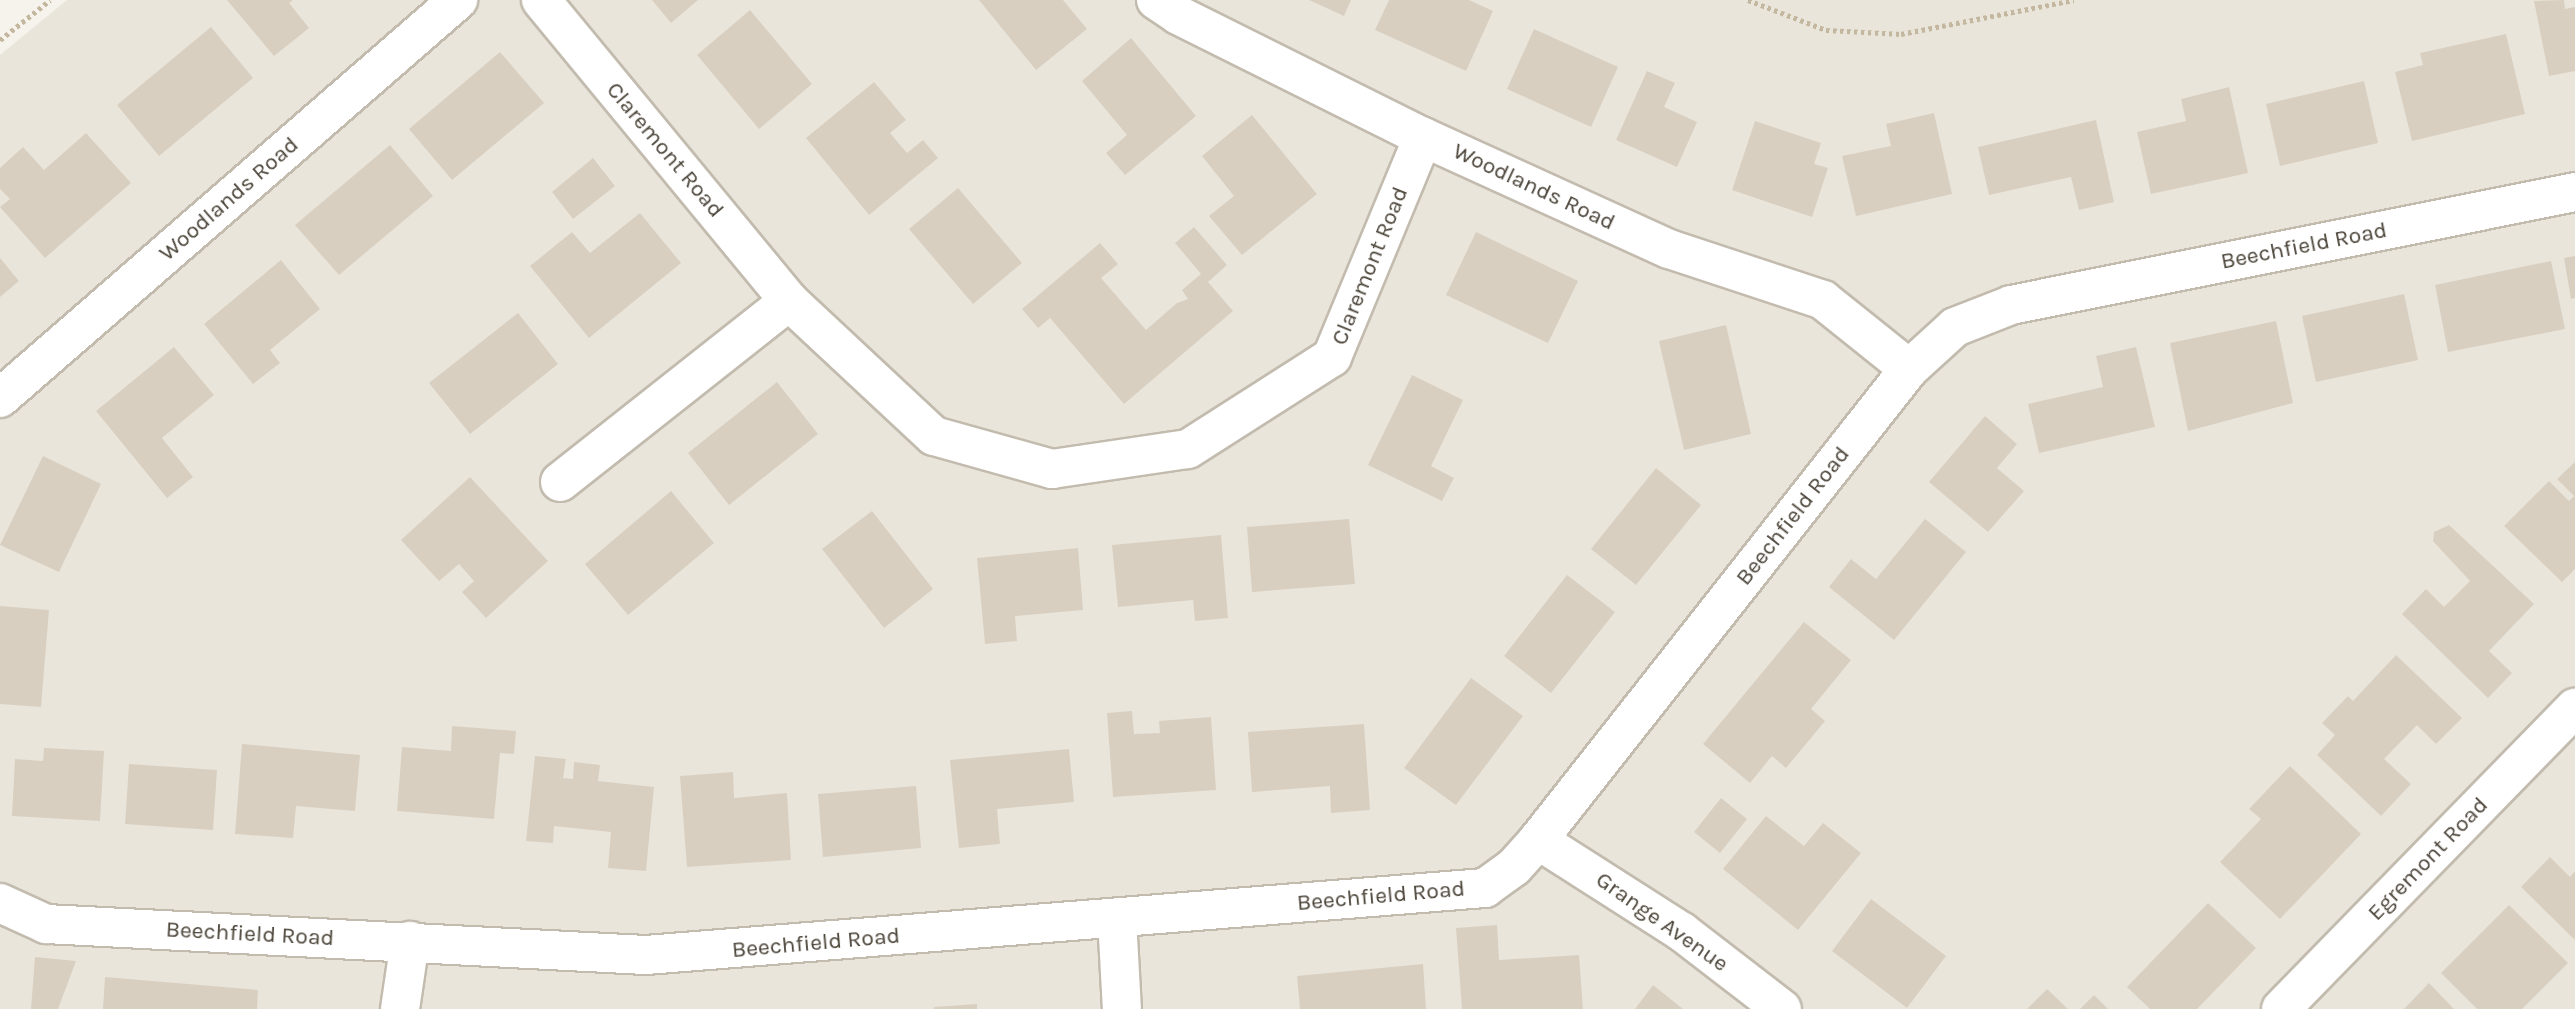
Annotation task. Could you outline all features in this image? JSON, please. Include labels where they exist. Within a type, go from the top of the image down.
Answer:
[{"type":"street","name":"Woodlands Road","points":[[0,398],[458,0]]},
{"type":"street","name":"Claremont Road","points":[[541,0],[789,301],[934,436],[1052,469],[1188,449],[1332,357],[1423,137]]},
{"type":"street","name":"Woodlands Road","points":[[1156,0],[1178,15],[1423,137],[1669,249],[1823,300],[1909,369]]},
{"type":"street","name":"Beechfield Road","points":[[0,903],[46,924],[646,955],[1485,888],[1514,867],[1538,840],[1909,369],[1955,327],[2011,305],[2575,192]]},
{"type":"street","points":[[560,482],[789,301]]},
{"type":"street","name":"Egremont Road","points":[[2281,1009],[2575,708]]},
{"type":"street","name":"Grange Avenue","points":[[1538,840],[1682,932],[1782,1009]]},
{"type":"street","points":[[1117,918],[1122,1009]]},
{"type":"street","points":[[400,1009],[410,941]]},
{"type":"path","points":[[0,40],[50,0]]},
{"type":"path","points":[[1748,0],[1826,30],[1901,34],[2074,0]]},
{"type":"shaded area","points":[[67,0],[2575,0],[2575,1009],[0,1009],[0,55]]},
{"type":"building","points":[[227,0],[293,0],[289,3],[309,28],[274,56]]},
{"type":"building","points":[[652,0],[698,0],[671,23]]},
{"type":"building","points":[[979,0],[1063,0],[1087,29],[1036,70]]},
{"type":"building","points":[[1309,0],[1351,0],[1344,16]]},
{"type":"building","points":[[1389,0],[1469,0],[1493,11],[1466,71],[1375,30]]},
{"type":"building","points":[[2564,0],[2565,9],[2575,7],[2575,71],[2549,76],[2534,1]]},
{"type":"building","points":[[750,10],[812,84],[759,129],[697,55]]},
{"type":"building","points":[[211,27],[253,78],[159,156],[117,105]]},
{"type":"building","points":[[1534,29],[1618,67],[1591,127],[1507,89]]},
{"type":"building","points":[[2506,34],[2525,114],[2412,141],[2395,72],[2423,65],[2420,53]]},
{"type":"building","points":[[1131,38],[1196,116],[1125,175],[1106,153],[1127,135],[1082,81]]},
{"type":"building","points":[[500,52],[544,103],[452,180],[409,129]]},
{"type":"building","points":[[1647,71],[1675,83],[1664,107],[1697,122],[1677,167],[1616,140]]},
{"type":"building","points":[[2364,81],[2378,143],[2280,166],[2266,104]]},
{"type":"building","points":[[874,82],[906,120],[890,133],[907,153],[923,140],[938,158],[869,215],[806,138]]},
{"type":"building","points":[[2229,87],[2248,173],[2151,194],[2137,132],[2186,121],[2181,99]]},
{"type":"building","points":[[1934,113],[1952,194],[1856,216],[1842,156],[1891,146],[1886,124]]},
{"type":"building","points":[[1252,115],[1317,194],[1242,255],[1209,216],[1234,196],[1202,156]]},
{"type":"building","points":[[2096,120],[2114,202],[2079,210],[2071,177],[1989,195],[1978,147]]},
{"type":"building","points":[[1755,121],[1821,143],[1814,164],[1828,168],[1812,217],[1732,190]]},
{"type":"building","points":[[86,133],[131,183],[45,258],[0,207],[10,199],[0,189],[0,168],[23,147],[44,170]]},
{"type":"building","points":[[390,145],[433,196],[339,275],[295,225]]},
{"type":"building","points":[[593,158],[615,186],[573,219],[552,192]]},
{"type":"building","points":[[958,188],[1022,263],[973,304],[909,229]]},
{"type":"building","points":[[640,213],[681,263],[589,338],[530,266],[572,232],[590,253]]},
{"type":"building","points":[[1194,227],[1227,265],[1208,282],[1233,311],[1124,404],[1050,318],[1038,328],[1022,309],[1100,243],[1118,264],[1101,278],[1146,330],[1177,303],[1188,299],[1182,290],[1201,274],[1175,243]]},
{"type":"building","points":[[1476,232],[1578,281],[1548,343],[1446,295]]},
{"type":"building","points":[[2575,256],[2575,298],[2571,299],[2564,258]]},
{"type":"building","points":[[0,258],[19,281],[0,297]]},
{"type":"building","points":[[281,260],[320,309],[270,350],[280,363],[253,384],[204,324]]},
{"type":"building","points":[[2551,261],[2565,329],[2448,352],[2435,285]]},
{"type":"building","points":[[2404,294],[2418,360],[2316,382],[2302,316]]},
{"type":"building","points":[[518,313],[558,364],[470,434],[429,383]]},
{"type":"building","points":[[2276,321],[2293,403],[2188,431],[2170,343]]},
{"type":"building","points":[[1726,325],[1751,434],[1684,450],[1659,341]]},
{"type":"building","points":[[174,347],[214,395],[162,438],[193,477],[167,498],[96,411]]},
{"type":"building","points":[[2136,347],[2155,427],[2039,453],[2028,404],[2103,387],[2096,356]]},
{"type":"building","points":[[1412,375],[1463,400],[1431,466],[1454,478],[1442,501],[1368,465]]},
{"type":"building","points":[[777,382],[818,434],[729,505],[688,453]]},
{"type":"building","points":[[1985,416],[2017,444],[1997,468],[2024,491],[1988,532],[1929,482]]},
{"type":"building","points":[[43,456],[101,484],[59,572],[0,545]]},
{"type":"building","points":[[2575,462],[2575,569],[2562,582],[2504,526],[2549,481],[2569,501],[2574,496],[2557,479]]},
{"type":"building","points":[[1656,468],[1701,505],[1636,585],[1591,549]]},
{"type":"building","points":[[470,477],[548,561],[486,618],[462,592],[474,581],[459,564],[439,581],[401,540]]},
{"type":"building","points":[[671,491],[714,543],[628,615],[585,564]]},
{"type":"building","points":[[872,511],[933,589],[884,628],[822,549]]},
{"type":"building","points":[[1349,519],[1355,584],[1252,592],[1247,527]]},
{"type":"building","points":[[1925,519],[1966,552],[1894,640],[1829,587],[1851,559],[1876,579]]},
{"type":"building","points":[[2449,525],[2534,604],[2489,651],[2512,673],[2488,698],[2402,614],[2426,589],[2444,607],[2470,581],[2433,541],[2434,532]]},
{"type":"building","points":[[1221,535],[1228,618],[1195,621],[1193,600],[1118,607],[1112,545]]},
{"type":"building","points":[[1078,548],[1083,610],[1015,616],[1017,641],[985,644],[977,558]]},
{"type":"building","points":[[1567,575],[1615,612],[1551,693],[1504,656]]},
{"type":"building","points":[[0,606],[49,610],[41,707],[0,704]]},
{"type":"building","points":[[1804,622],[1851,660],[1811,709],[1825,721],[1786,768],[1772,756],[1750,783],[1703,744]]},
{"type":"building","points":[[2396,655],[2462,718],[2436,744],[2417,725],[2384,759],[2411,784],[2381,816],[2317,755],[2335,735],[2322,723],[2348,696],[2353,701]]},
{"type":"building","points":[[1471,678],[1523,716],[1456,805],[1404,768]]},
{"type":"building","points":[[1132,711],[1134,734],[1160,733],[1159,721],[1211,717],[1216,790],[1113,797],[1107,713]]},
{"type":"building","points":[[1364,724],[1370,810],[1331,813],[1330,786],[1252,792],[1248,732]]},
{"type":"building","points":[[452,726],[516,731],[514,754],[500,753],[494,819],[397,811],[402,747],[451,751]]},
{"type":"building","points":[[242,744],[360,755],[355,811],[296,806],[293,838],[235,834]]},
{"type":"building","points":[[44,748],[104,751],[100,821],[12,816],[15,759],[43,761]]},
{"type":"building","points":[[1069,749],[1074,802],[997,809],[1000,844],[959,848],[950,760]]},
{"type":"building","points":[[535,756],[566,759],[563,778],[573,779],[574,762],[600,765],[598,781],[654,787],[646,871],[608,868],[611,832],[554,826],[553,843],[526,841]]},
{"type":"building","points":[[129,764],[217,770],[213,830],[125,824]]},
{"type":"building","points":[[2290,766],[2361,834],[2280,919],[2220,862],[2261,819],[2249,809]]},
{"type":"building","points":[[733,772],[734,798],[787,793],[791,860],[687,867],[680,776]]},
{"type":"building","points":[[916,786],[921,848],[823,857],[818,794]]},
{"type":"building","points":[[1721,798],[1747,819],[1720,853],[1694,832]]},
{"type":"building","points":[[1766,816],[1804,846],[1823,823],[1861,853],[1798,930],[1723,869]]},
{"type":"building","points":[[2550,857],[2570,877],[2575,871],[2575,940],[2521,887]]},
{"type":"building","points":[[1871,899],[1946,956],[1907,1008],[1832,951]]},
{"type":"building","points":[[2208,903],[2256,948],[2197,1009],[2150,1009],[2127,987]]},
{"type":"building","points":[[2509,905],[2568,963],[2522,1009],[2477,1009],[2441,973]]},
{"type":"building","points":[[1497,925],[1499,960],[1579,955],[1583,1009],[1462,1009],[1456,928]]},
{"type":"building","points":[[35,957],[76,961],[58,1009],[31,1009]]},
{"type":"building","points":[[1423,964],[1426,1009],[1300,1009],[1297,976]]},
{"type":"building","points":[[105,977],[258,990],[257,1009],[103,1009]]},
{"type":"building","points":[[2429,983],[2454,1009],[2404,1009]]},
{"type":"building","points":[[1653,985],[1683,1009],[1635,1009]]},
{"type":"building","points":[[2047,989],[2068,1009],[2027,1009]]},
{"type":"building","points":[[2094,995],[2108,1009],[2080,1009]]},
{"type":"building","points":[[977,1004],[977,1009],[934,1009],[934,1007]]}]
